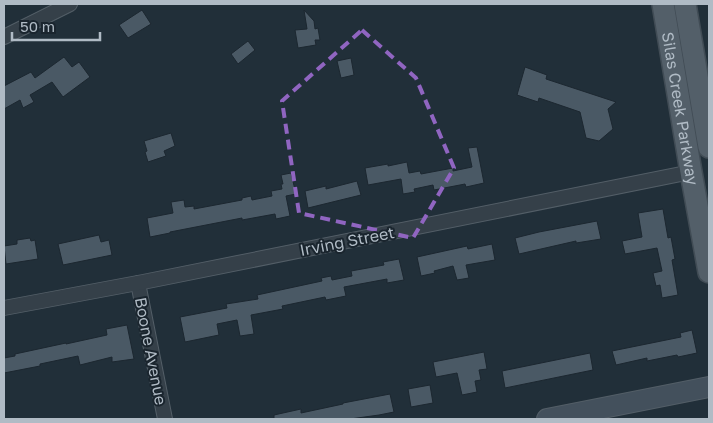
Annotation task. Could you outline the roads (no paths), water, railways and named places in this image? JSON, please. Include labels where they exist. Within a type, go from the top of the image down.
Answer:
[{"type":"main road","name":"Silas Creek Parkway","points":[[663,4],[709,272]]},
{"type":"main road","name":"Silas Creek Parkway","points":[[685,4],[709,147]]},
{"type":"main road","points":[[547,419],[709,386]]},
{"type":"street","points":[[4,37],[70,4]]},
{"type":"street","name":"Irving Street","points":[[4,308],[691,172]]},
{"type":"street","name":"Boone Avenue","points":[[138,283],[165,419]]}]
